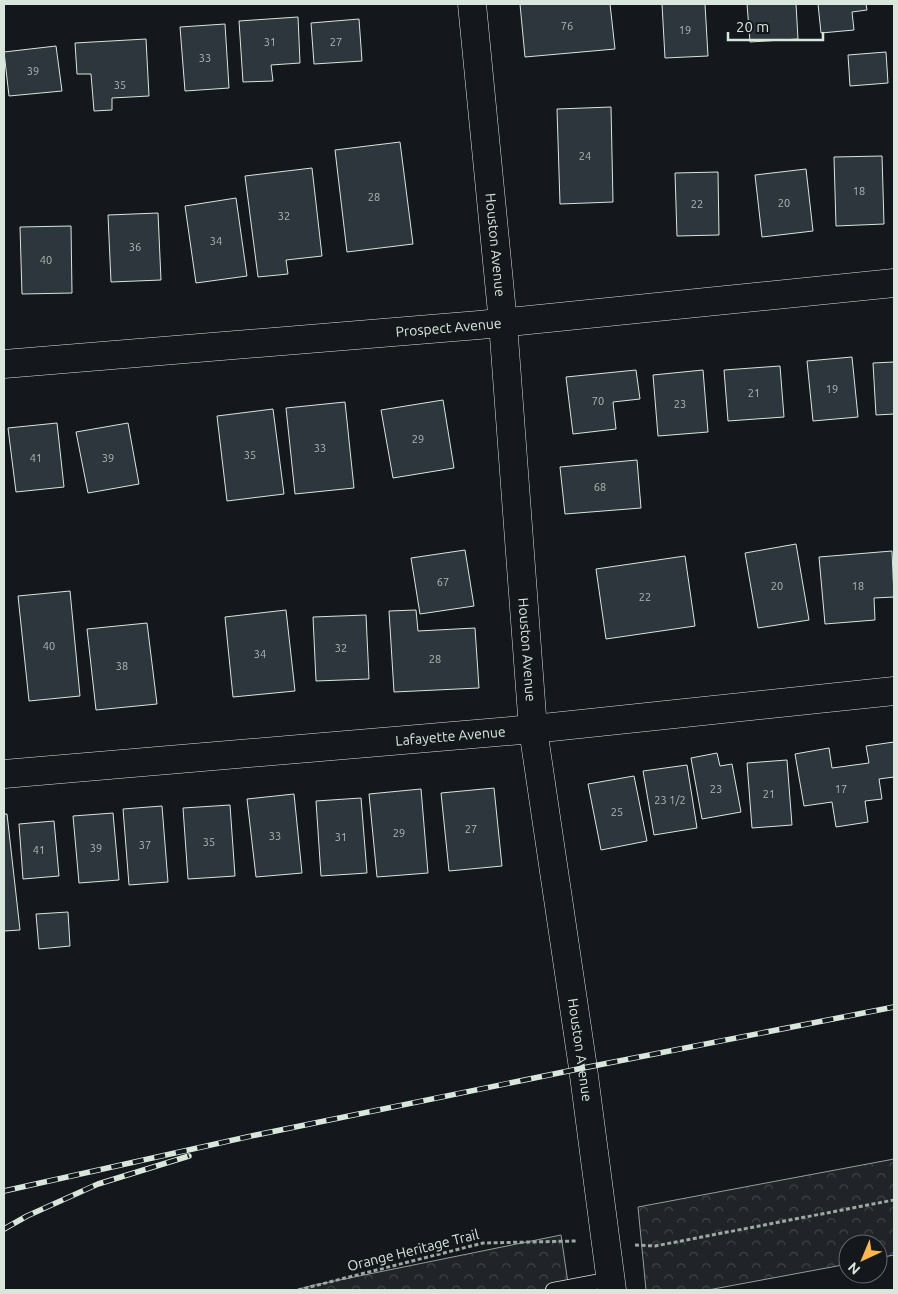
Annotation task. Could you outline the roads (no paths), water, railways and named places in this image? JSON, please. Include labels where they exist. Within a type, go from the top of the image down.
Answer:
[{"type":"street","name":"Houston Avenue","points":[[472,4],[502,322],[533,729],[583,1068],[612,1285]]},
{"type":"street","name":"Prospect Avenue","points":[[4,364],[502,322],[894,284]]},
{"type":"street","name":"Lafayette Avenue","points":[[4,774],[533,729],[894,691]]},
{"type":"lane","points":[[552,1290],[612,1285]]},
{"type":"railway","points":[[4,1191],[256,1135],[894,1007]]},
{"type":"railway","points":[[4,1229],[27,1216],[98,1184],[189,1156]]}]
